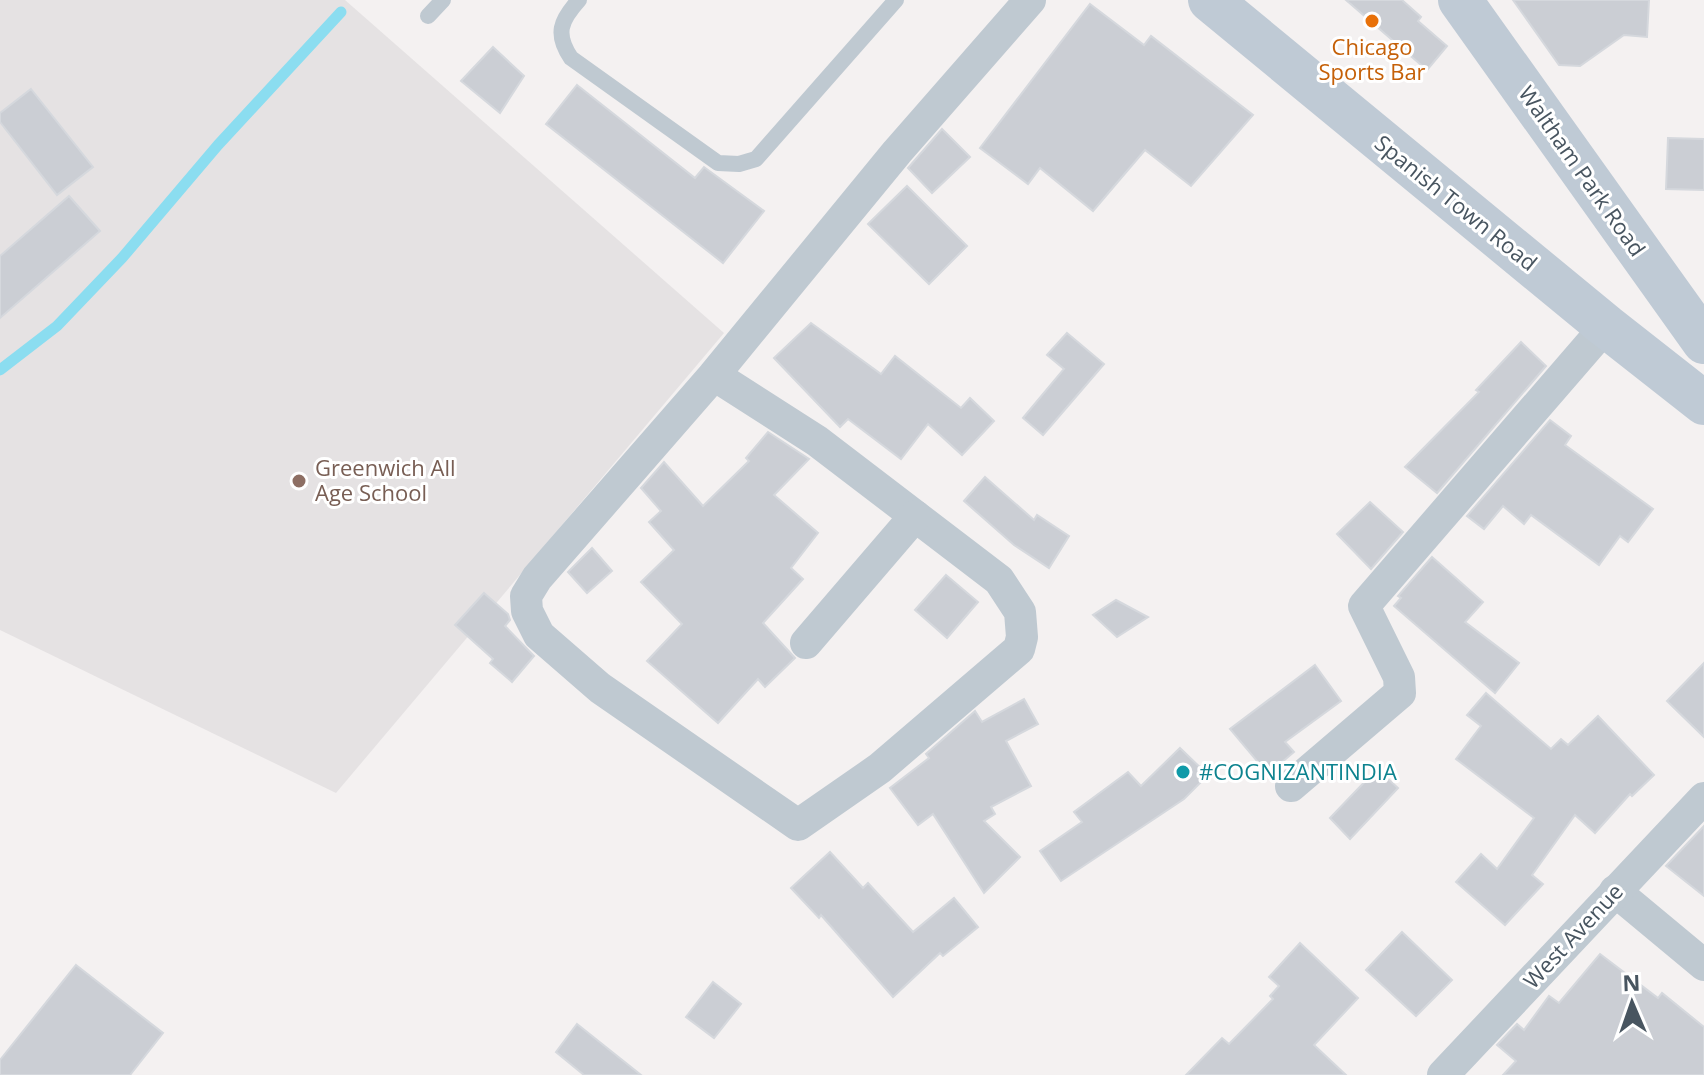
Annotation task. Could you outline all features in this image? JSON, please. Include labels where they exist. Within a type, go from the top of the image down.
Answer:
[{"type":"main road","name":"Spanish Town Road","points":[[1210,0],[1704,403]]},
{"type":"main road","name":"Waltham Park Road","points":[[1460,0],[1704,342]]},
{"type":"street","points":[[714,375],[817,441],[999,580],[1020,612],[1022,637],[1019,649],[880,768],[798,825],[600,688],[539,635],[527,611],[526,596],[537,578],[714,375],[897,152],[1030,0]]},
{"type":"street","points":[[1291,786],[1400,693],[1399,677],[1364,606],[1606,326]]},
{"type":"street","points":[[806,643],[915,516]]},
{"type":"street","name":"West Avenue","points":[[1443,1075],[1704,798]]},
{"type":"street","points":[[1615,891],[1704,965]]},
{"type":"lane","points":[[428,16],[443,0]]},
{"type":"lane","points":[[579,0],[562,26],[561,43],[571,58],[718,163],[739,164],[756,159],[896,0]]},
{"type":"shaded area","name":"Greenwich All Age School","points":[[0,0],[345,0],[724,333],[336,793],[0,630]]},
{"type":"building","points":[[1346,0],[1402,0],[1421,17],[1418,21],[1447,46],[1427,70]]},
{"type":"building","points":[[1513,0],[1649,0],[1647,37],[1624,35],[1580,66],[1559,65]]},
{"type":"building","points":[[1090,4],[1144,45],[1151,36],[1253,115],[1191,186],[1145,150],[1093,211],[1040,168],[1028,184],[980,148]]},
{"type":"building","points":[[493,47],[524,76],[500,113],[461,81]]},
{"type":"building","points":[[577,85],[695,178],[704,167],[764,211],[723,263],[546,124]]},
{"type":"building","points":[[31,89],[93,167],[57,195],[0,122],[0,113]]},
{"type":"building","points":[[942,129],[970,157],[932,193],[908,168]]},
{"type":"building","points":[[1668,138],[1704,139],[1704,190],[1666,189]]},
{"type":"building","points":[[907,186],[967,246],[929,284],[868,224]]},
{"type":"building","points":[[69,196],[100,231],[0,318],[0,256]]},
{"type":"building","points":[[811,323],[881,374],[895,356],[961,408],[970,398],[994,421],[962,455],[928,424],[901,459],[848,419],[840,427],[774,358]]},
{"type":"building","points":[[1067,333],[1104,364],[1043,435],[1023,418],[1064,369],[1047,355]]},
{"type":"building","points":[[1521,342],[1546,366],[1437,493],[1405,467],[1479,392],[1476,390]]},
{"type":"building","points":[[1550,420],[1571,436],[1565,445],[1653,509],[1628,542],[1620,536],[1599,565],[1531,515],[1524,524],[1503,506],[1484,529],[1467,516]]},
{"type":"building","points":[[768,432],[809,459],[774,495],[818,533],[791,568],[803,579],[763,623],[795,658],[765,687],[758,679],[718,723],[647,661],[682,624],[641,582],[674,550],[649,522],[661,511],[641,488],[664,462],[703,506],[749,461],[746,458]]},
{"type":"building","points":[[985,477],[1034,520],[1037,515],[1069,536],[1049,568],[1014,545],[964,501]]},
{"type":"building","points":[[1370,502],[1403,532],[1371,569],[1337,534]]},
{"type":"building","points":[[592,548],[612,571],[587,593],[568,572]]},
{"type":"building","points":[[1432,557],[1483,602],[1465,622],[1519,663],[1495,693],[1394,606],[1401,598],[1398,596]]},
{"type":"building","points":[[946,575],[978,602],[947,638],[915,610]]},
{"type":"building","points":[[484,593],[508,614],[510,620],[505,626],[534,656],[512,682],[490,663],[493,659],[455,625]]},
{"type":"building","points":[[1116,600],[1148,617],[1117,637],[1093,615]]},
{"type":"building","points":[[1704,663],[1704,737],[1667,701]]},
{"type":"building","points":[[1315,665],[1341,701],[1285,742],[1294,752],[1268,774],[1230,729]]},
{"type":"building","points":[[1486,693],[1551,749],[1561,739],[1568,745],[1598,716],[1654,775],[1632,796],[1630,794],[1595,833],[1575,815],[1532,875],[1543,884],[1505,925],[1456,882],[1481,854],[1497,869],[1534,818],[1456,759],[1481,726],[1467,715]]},
{"type":"building","points":[[1024,699],[1038,724],[1006,741],[1031,786],[991,807],[995,814],[984,821],[1020,857],[984,893],[933,814],[918,825],[890,788],[929,758],[926,754],[975,711],[982,722]]},
{"type":"building","points":[[1180,748],[1208,775],[1184,799],[1061,881],[1040,851],[1082,822],[1074,812],[1128,772],[1141,786]]},
{"type":"building","points":[[1377,769],[1398,788],[1350,839],[1330,818]]},
{"type":"building","points":[[1704,826],[1704,896],[1666,866]]},
{"type":"building","points":[[830,852],[863,888],[868,883],[913,932],[954,898],[978,927],[943,956],[940,953],[893,997],[821,915],[819,918],[791,888]]},
{"type":"building","points":[[1402,932],[1452,980],[1416,1016],[1366,970]]},
{"type":"building","points":[[1300,943],[1358,998],[1314,1045],[1346,1075],[1186,1075],[1222,1038],[1229,1044],[1273,999],[1270,996],[1279,986],[1269,977]]},
{"type":"building","points":[[1600,954],[1658,998],[1662,993],[1704,1027],[1704,1075],[1503,1075],[1516,1061],[1497,1045],[1517,1024],[1524,1030],[1549,996],[1559,1003]]},
{"type":"building","points":[[76,965],[163,1033],[130,1075],[0,1075],[0,1060]]},
{"type":"building","points":[[713,982],[741,1004],[714,1038],[686,1017]]},
{"type":"building","points":[[577,1024],[641,1075],[584,1075],[556,1052]]},
{"type":"waterway","points":[[0,370],[57,326],[122,258],[218,145],[341,12]]},
{"type":"place","name":"Chicago Sports Bar","points":[[1372,21]]},
{"type":"place","name":"Greenwich All Age School","points":[[299,481]]},
{"type":"place","name":"#COGNIZANTINDIA","points":[[1183,772]]}]
